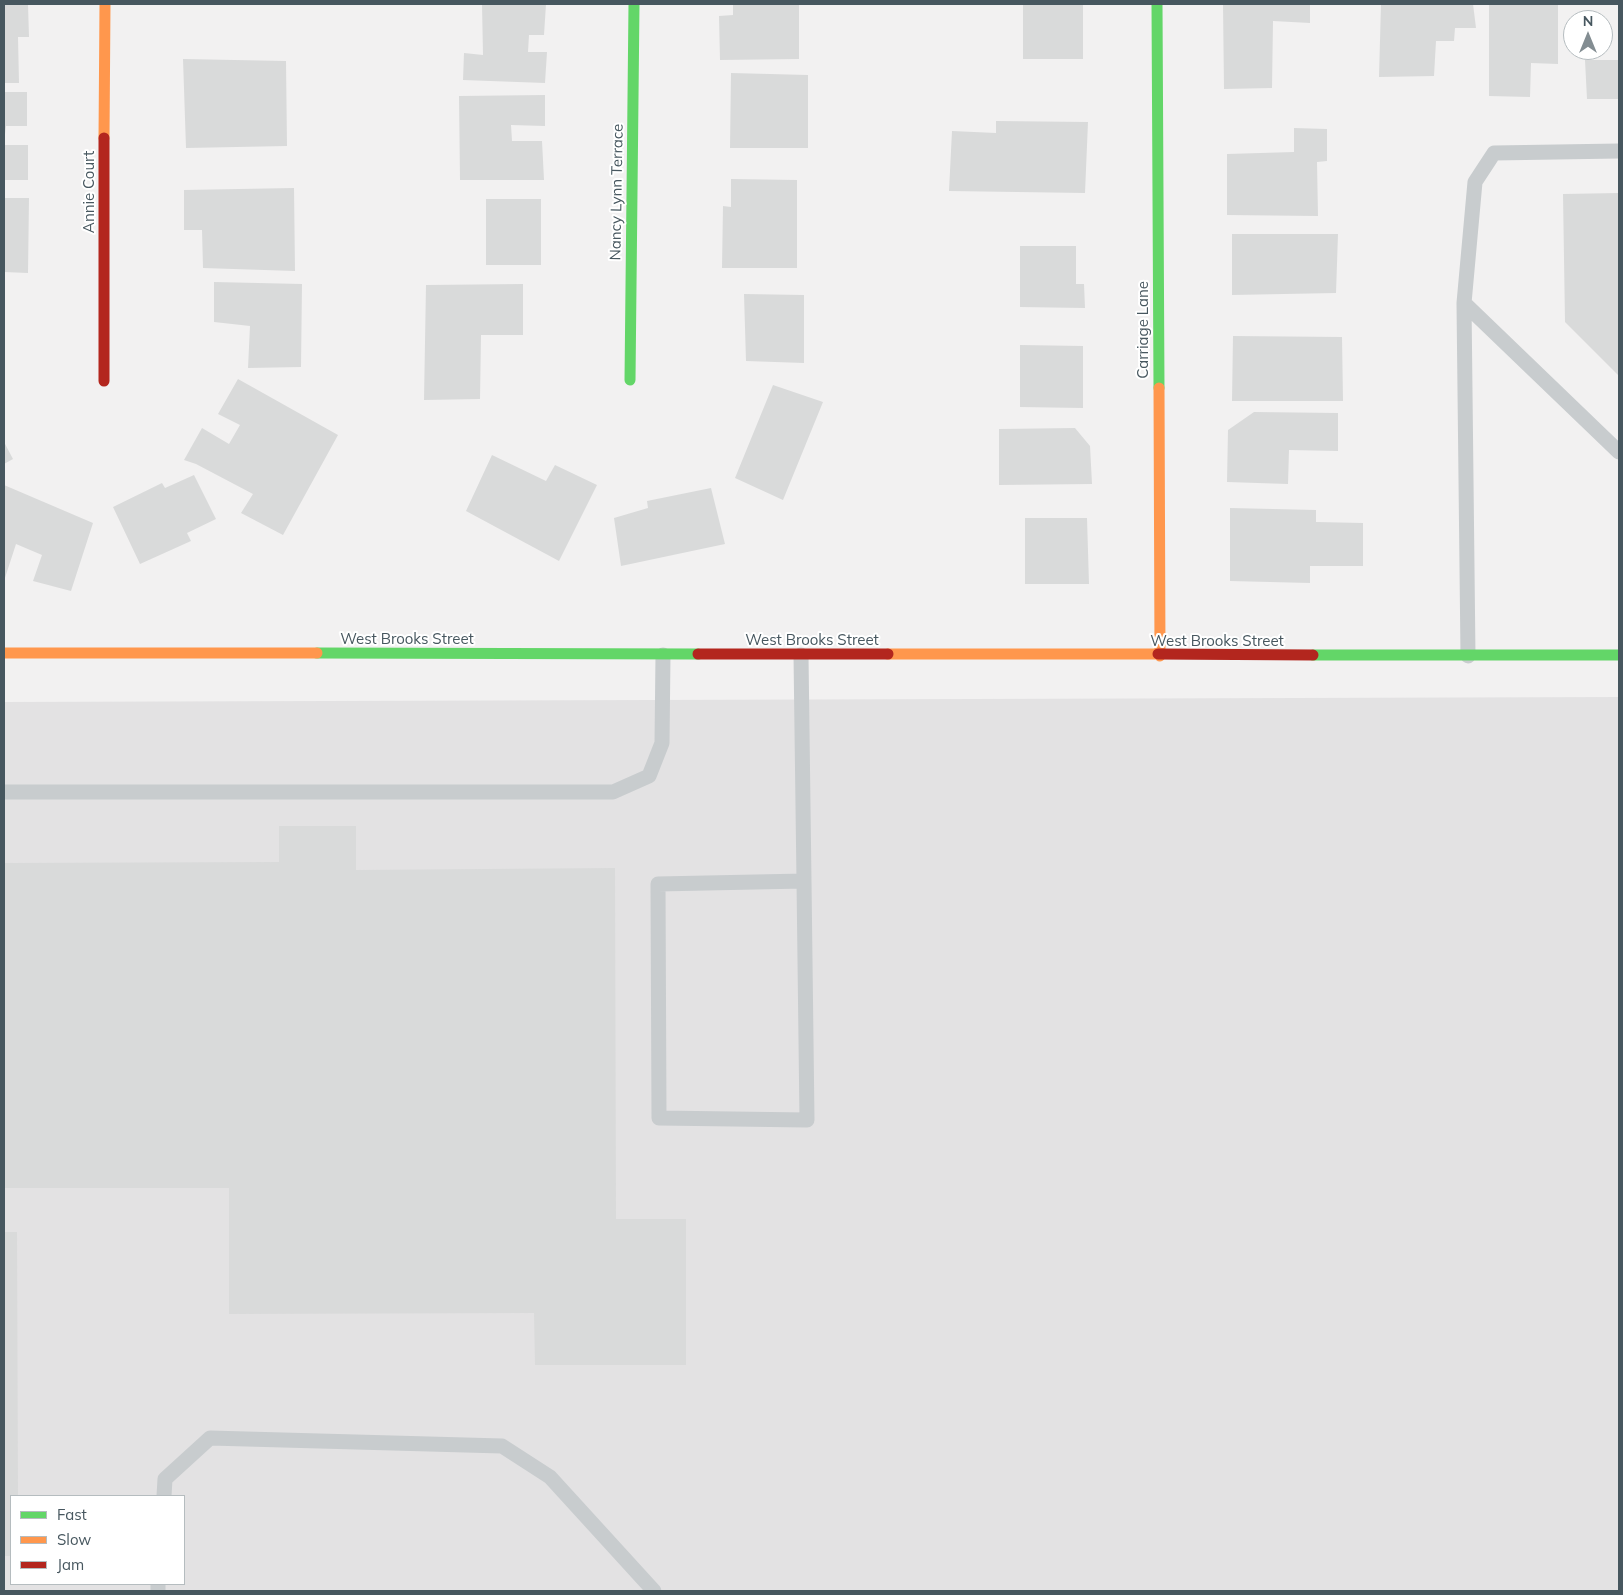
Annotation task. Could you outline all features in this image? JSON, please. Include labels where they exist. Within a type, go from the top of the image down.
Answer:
[{"type":"street","name":"Annie Court","points":[[104,381],[105,4]]},
{"type":"street","name":"Nancy Lynn Terrace","points":[[630,380],[634,4]]},
{"type":"street","name":"Carriage Lane","points":[[1157,4],[1160,656]]},
{"type":"street","name":"West Brooks Street","points":[[4,653],[1160,656],[1619,655]]},
{"type":"lane","points":[[1468,656],[1464,303],[1475,182],[1494,152],[1619,151]]},
{"type":"lane","points":[[1464,303],[1619,452]]},
{"type":"lane","points":[[4,792],[613,792],[649,776],[662,743],[663,654]]},
{"type":"lane","points":[[801,655],[804,881],[806,1120],[659,1118],[658,884],[804,881]]},
{"type":"lane","points":[[164,1495],[165,1479],[210,1438],[502,1446],[550,1477],[654,1591]]},
{"type":"shaded area","points":[[1619,697],[1619,1591],[4,1591],[4,702]]},
{"type":"building","points":[[4,4],[28,4],[29,37],[18,37],[19,83],[4,83]]},
{"type":"building","points":[[482,4],[546,4],[544,35],[529,35],[528,52],[547,52],[545,83],[463,80],[464,53],[483,55]]},
{"type":"building","points":[[733,4],[799,4],[799,59],[720,60],[719,16],[733,15]]},
{"type":"building","points":[[1023,4],[1083,4],[1083,59],[1023,59]]},
{"type":"building","points":[[1223,4],[1310,4],[1310,23],[1273,21],[1272,88],[1224,89]]},
{"type":"building","points":[[1381,4],[1473,4],[1476,28],[1455,28],[1454,41],[1436,41],[1434,76],[1379,77]]},
{"type":"building","points":[[1489,4],[1558,4],[1558,64],[1531,63],[1530,97],[1489,96]]},
{"type":"building","points":[[183,59],[286,61],[287,146],[186,148]]},
{"type":"building","points":[[1585,60],[1619,60],[1619,99],[1587,99]]},
{"type":"building","points":[[731,73],[808,75],[808,148],[730,148]]},
{"type":"building","points":[[4,92],[27,92],[27,126],[6,126],[5,134],[4,134]]},
{"type":"building","points":[[545,95],[545,126],[511,125],[512,141],[542,141],[544,180],[460,180],[459,96]]},
{"type":"building","points":[[996,121],[1088,122],[1085,193],[949,191],[952,131],[996,133]]},
{"type":"building","points":[[1294,128],[1327,129],[1327,161],[1317,162],[1318,216],[1227,215],[1227,154],[1294,152]]},
{"type":"building","points":[[4,145],[28,145],[28,180],[4,180]]},
{"type":"building","points":[[731,179],[797,180],[797,268],[722,268],[723,206],[731,207]]},
{"type":"building","points":[[294,188],[295,271],[203,268],[202,230],[184,230],[184,190]]},
{"type":"building","points":[[1619,193],[1619,376],[1565,322],[1563,194]]},
{"type":"building","points":[[4,198],[29,198],[28,273],[4,272]]},
{"type":"building","points":[[486,199],[541,199],[541,265],[486,265]]},
{"type":"building","points":[[1232,234],[1338,234],[1336,293],[1232,295]]},
{"type":"building","points":[[1020,246],[1076,246],[1076,284],[1084,284],[1085,308],[1020,307]]},
{"type":"building","points":[[214,282],[302,284],[301,367],[248,368],[250,326],[214,322]]},
{"type":"building","points":[[523,284],[523,335],[481,335],[480,399],[424,400],[426,285]]},
{"type":"building","points":[[744,294],[804,295],[804,363],[746,361]]},
{"type":"building","points":[[1233,336],[1342,337],[1343,401],[1232,401]]},
{"type":"building","points":[[1020,345],[1083,346],[1083,408],[1020,407]]},
{"type":"building","points":[[238,379],[338,435],[283,535],[241,513],[253,494],[196,464],[184,460],[202,428],[229,444],[240,425],[218,414]]},
{"type":"building","points":[[773,385],[823,402],[783,500],[735,478]]},
{"type":"building","points":[[1254,412],[1338,413],[1338,451],[1289,450],[1288,484],[1227,482],[1228,430]]},
{"type":"building","points":[[1075,428],[1090,446],[1092,484],[999,485],[999,429]]},
{"type":"building","points":[[4,442],[13,459],[4,464]]},
{"type":"building","points":[[492,455],[546,481],[555,465],[597,485],[559,561],[466,511]]},
{"type":"building","points":[[194,475],[216,519],[187,533],[191,541],[140,564],[113,507],[162,483],[165,488]]},
{"type":"building","points":[[4,485],[93,523],[71,591],[33,581],[42,555],[16,544],[4,581]]},
{"type":"building","points":[[711,488],[725,544],[621,566],[614,518],[648,508],[647,501]]},
{"type":"building","points":[[1230,508],[1316,510],[1316,522],[1363,523],[1363,566],[1310,566],[1310,583],[1230,581]]},
{"type":"building","points":[[1025,518],[1087,518],[1089,584],[1025,584]]},
{"type":"building","points":[[279,826],[356,826],[356,870],[615,868],[616,1219],[686,1219],[686,1365],[535,1365],[534,1313],[229,1314],[229,1188],[4,1188],[4,863],[279,862]]},
{"type":"building","points":[[4,1232],[17,1232],[18,1495],[10,1495],[10,1556],[4,1556]]},
{"type":"traffic: fast","points":[[630,380],[634,4]]},
{"type":"traffic: fast","points":[[1157,4],[1159,388]]},
{"type":"traffic: fast","points":[[317,653],[698,654]]},
{"type":"traffic: fast","points":[[1313,655],[1619,655]]},
{"type":"traffic: slow","points":[[104,138],[105,4]]},
{"type":"traffic: slow","points":[[1159,388],[1160,656]]},
{"type":"traffic: slow","points":[[4,653],[317,653]]},
{"type":"traffic: slow","points":[[888,654],[1158,654]]},
{"type":"traffic: jam","points":[[104,138],[104,381]]},
{"type":"traffic: jam","points":[[698,654],[888,654]]},
{"type":"traffic: jam","points":[[1158,654],[1313,655]]}]
